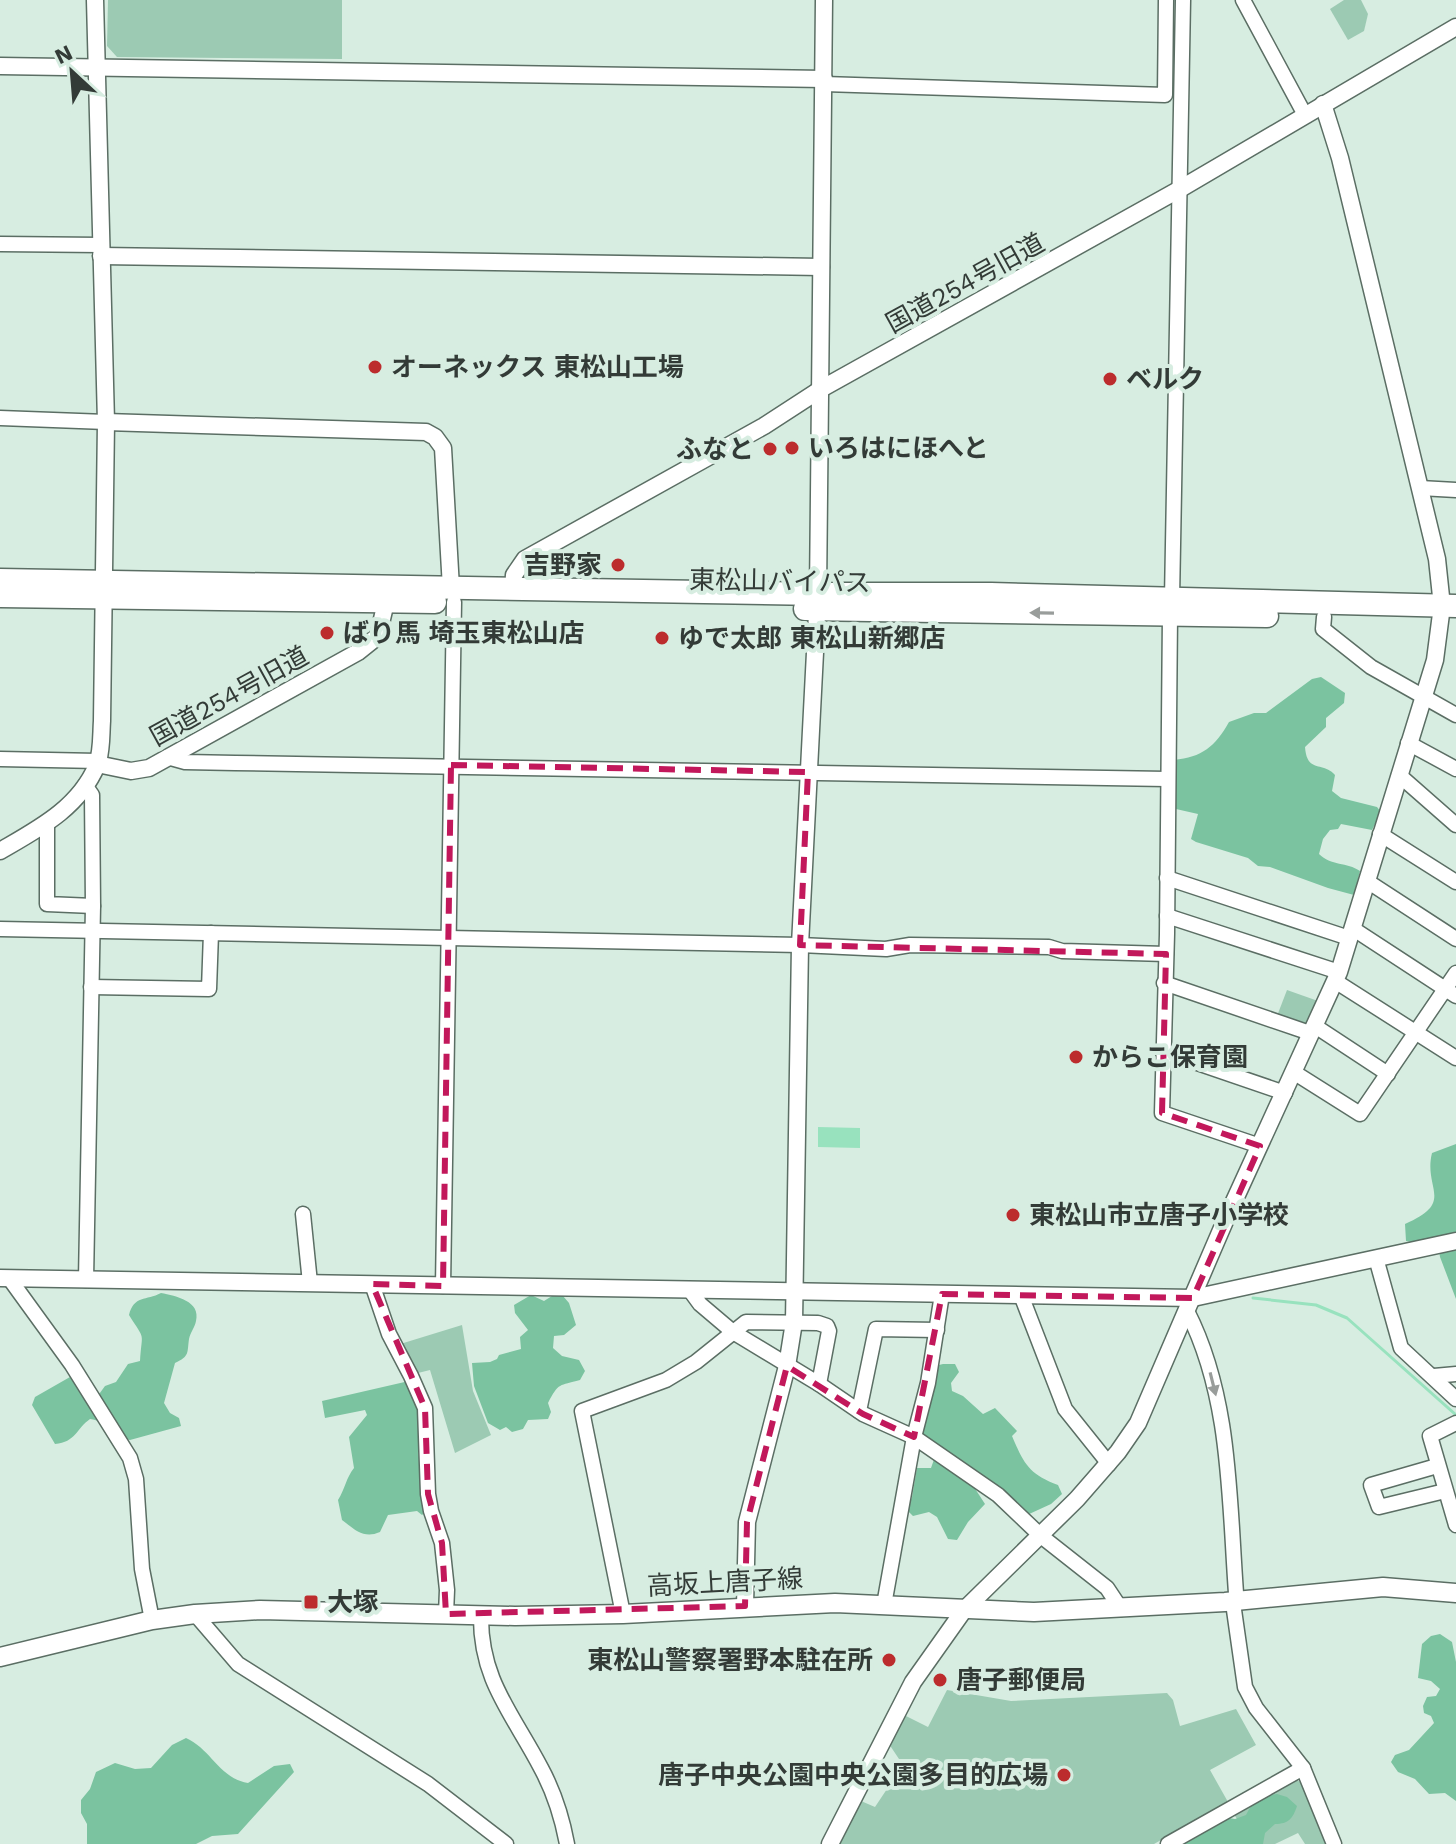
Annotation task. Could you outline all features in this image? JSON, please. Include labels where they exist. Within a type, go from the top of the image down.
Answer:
[{"type":"highway","points":[[0,580],[103,589]]},
{"type":"highway","name":"東松山バイパス","points":[[103,589],[386,602],[513,590],[818,602]]},
{"type":"highway","name":"東松山バイパス","points":[[103,589],[1449,613]]},
{"type":"highway","points":[[0,596],[103,589]]},
{"type":"highway","name":"東松山バイパス","points":[[1171,607],[1324,617],[1449,613]]},
{"type":"main road","name":"高坂上唐子線","points":[[0,1657],[152,1620],[260,1610],[481,1615],[623,1614],[835,1603],[1034,1612],[1235,1601],[1383,1587],[1456,1593]]},
{"type":"street","points":[[0,851],[47,824],[72,802],[97,762],[102,721],[106,422],[95,0]]},
{"type":"street","points":[[745,1606],[747,1522],[787,1366],[794,1322],[800,945],[818,602],[824,0]]},
{"type":"street","points":[[0,66],[824,82],[1165,95],[1166,0]]},
{"type":"street","points":[[1183,0],[1162,1113],[1260,1146]]},
{"type":"street","points":[[1243,0],[1305,115]]},
{"type":"street","name":"国道254号旧道","points":[[513,590],[514,575],[525,559],[764,426],[821,389],[1180,189],[1456,27]]},
{"type":"street","points":[[830,1844],[913,1682],[964,1610],[1041,1536],[1109,1464],[1138,1423],[1337,976],[1449,613],[1344,173],[1323,104]]},
{"type":"street","points":[[0,244],[101,250],[821,267]]},
{"type":"street","points":[[0,418],[426,432],[435,437],[443,448],[452,595],[443,1286]]},
{"type":"street","points":[[1420,488],[1456,490]]},
{"type":"street","name":"国道254号旧道","points":[[97,762],[118,770],[140,771],[358,652],[378,636],[386,602]]},
{"type":"street","points":[[1324,617],[1323,629],[1371,667],[1456,715]]},
{"type":"street","points":[[1408,743],[1456,769]]},
{"type":"street","points":[[167,757],[185,762],[1167,779]]},
{"type":"street","points":[[0,759],[97,762]]},
{"type":"street","points":[[1399,775],[1456,825]]},
{"type":"street","points":[[85,785],[92,795],[93,906],[86,1280]]},
{"type":"street","points":[[47,824],[47,904],[93,906]]},
{"type":"street","points":[[1380,834],[1456,882]]},
{"type":"street","points":[[1167,878],[1351,933],[1451,992]]},
{"type":"street","points":[[1367,881],[1456,939]]},
{"type":"street","points":[[1167,916],[1337,976],[1456,1058]]},
{"type":"street","points":[[0,929],[886,949],[910,945],[1049,947],[1062,951],[1166,954]]},
{"type":"street","points":[[91,987],[209,989],[211,933]]},
{"type":"street","points":[[1295,1073],[1360,1114],[1417,1031],[1451,992],[1456,973]]},
{"type":"street","points":[[1164,983],[1312,1030],[1388,1074]]},
{"type":"street","points":[[1162,1051],[1285,1093]]},
{"type":"street","points":[[303,1214],[310,1283]]},
{"type":"street","points":[[4,1278],[1021,1295],[1190,1304],[1456,1241]]},
{"type":"street","points":[[1376,1258],[1401,1348],[1456,1399]]},
{"type":"street","points":[[4,1278],[72,1365],[130,1458],[136,1479],[142,1569],[152,1620]]},
{"type":"street","points":[[372,1284],[389,1334],[425,1408],[428,1494],[442,1543],[446,1614]]},
{"type":"street","points":[[689,1289],[700,1304],[733,1332],[859,1411],[914,1437],[998,1495],[1041,1536],[1107,1588],[1121,1609]]},
{"type":"street","points":[[884,1605],[942,1294]]},
{"type":"street","points":[[1021,1295],[1065,1409],[1109,1464]]},
{"type":"street","points":[[1190,1304],[1224,1426],[1234,1610],[1245,1687],[1256,1708],[1303,1768],[1334,1844]]},
{"type":"street","points":[[623,1614],[582,1411],[666,1380],[696,1362],[746,1322],[818,1323],[827,1326],[829,1331],[819,1384]]},
{"type":"street","points":[[859,1411],[876,1329],[937,1330]]},
{"type":"street","points":[[1434,1376],[1456,1374]]},
{"type":"street","points":[[1456,1423],[1430,1436],[1456,1525]]},
{"type":"street","points":[[1437,1466],[1371,1485],[1379,1507],[1445,1491]]},
{"type":"street","points":[[195,1614],[238,1664],[428,1784],[506,1844]]},
{"type":"street","points":[[481,1615],[484,1658],[490,1675],[542,1770],[556,1802],[567,1844]]},
{"type":"street","points":[[1168,1844],[1303,1768]]},
{"type":"highlighted area","points":[[451,765],[808,772],[800,945],[1166,954],[1162,1113],[1260,1146],[1193,1298],[942,1294],[914,1437],[863,1414],[787,1366],[747,1522],[745,1606],[446,1614],[442,1543],[428,1494],[425,1408],[372,1284],[443,1286]]},
{"type":"shaded area","points":[[108,0],[342,0],[342,59],[117,57],[107,46]]},
{"type":"shaded area","points":[[1344,0],[1361,0],[1368,14],[1364,31],[1348,40],[1330,9]]},
{"type":"shaded area","points":[[1321,677],[1345,693],[1344,703],[1326,718],[1326,727],[1305,747],[1306,755],[1312,764],[1335,775],[1332,791],[1341,798],[1377,807],[1381,812],[1372,830],[1341,824],[1338,829],[1330,830],[1323,839],[1319,854],[1360,871],[1354,895],[1270,867],[1258,866],[1248,858],[1196,842],[1191,839],[1198,814],[1176,809],[1172,804],[1174,760],[1200,753],[1213,744],[1229,722],[1254,713],[1266,713],[1312,679]]},
{"type":"shaded area","points":[[1287,990],[1318,1001],[1306,1026],[1277,1016]]},
{"type":"shaded area","points":[[818,1127],[860,1128],[860,1148],[818,1147]]},
{"type":"shaded area","points":[[1456,1144],[1456,1299],[1440,1257],[1437,1238],[1416,1243],[1406,1241],[1405,1224],[1429,1209],[1434,1201],[1430,1165],[1432,1153]]},
{"type":"shaded area","points":[[161,1293],[186,1301],[197,1314],[187,1354],[175,1363],[164,1403],[170,1413],[179,1418],[181,1426],[130,1440],[90,1419],[72,1438],[55,1444],[32,1405],[35,1397],[70,1377],[97,1397],[105,1386],[116,1382],[128,1364],[140,1361],[142,1336],[129,1315],[131,1309],[137,1301]]},
{"type":"shaded area","points":[[531,1295],[544,1301],[552,1296],[563,1296],[569,1303],[576,1325],[564,1335],[554,1336],[553,1348],[562,1356],[579,1360],[585,1371],[580,1380],[557,1388],[548,1403],[551,1412],[548,1419],[528,1420],[523,1429],[512,1432],[506,1427],[500,1430],[488,1423],[474,1386],[472,1363],[490,1362],[499,1355],[521,1349],[520,1337],[528,1330],[515,1313],[514,1305]]},
{"type":"shaded area","points":[[462,1325],[473,1391],[491,1435],[455,1453],[430,1370],[414,1374],[397,1345]]},
{"type":"shaded area","points":[[955,1364],[959,1372],[951,1383],[952,1391],[963,1396],[983,1414],[995,1408],[1017,1431],[1012,1436],[1029,1467],[1040,1477],[1058,1485],[1062,1494],[1051,1504],[1027,1515],[972,1468],[965,1466],[957,1475],[972,1484],[985,1504],[957,1540],[948,1539],[937,1517],[929,1512],[913,1516],[907,1510],[917,1468],[931,1468],[938,1448],[921,1436],[931,1402],[935,1366]]},
{"type":"shaded area","points":[[409,1381],[423,1406],[418,1451],[427,1511],[422,1515],[417,1511],[388,1515],[380,1532],[364,1534],[342,1520],[338,1500],[354,1468],[349,1437],[367,1415],[365,1410],[325,1418],[322,1401]]},
{"type":"shaded area","points":[[1440,1634],[1452,1642],[1456,1662],[1456,1801],[1445,1793],[1429,1794],[1415,1779],[1398,1772],[1391,1762],[1395,1755],[1409,1750],[1434,1723],[1431,1716],[1424,1713],[1423,1706],[1427,1697],[1436,1696],[1440,1689],[1431,1681],[1418,1678],[1422,1644],[1431,1636]]},
{"type":"shaded area","name":"唐子中央公園中央公園多目的広場","points":[[947,1690],[1011,1701],[1167,1693],[1173,1700],[1180,1726],[1236,1709],[1256,1745],[1210,1770],[1228,1802],[1154,1844],[840,1844],[861,1801],[875,1807],[903,1765],[889,1744],[904,1715],[928,1727]]},
{"type":"shaded area","points":[[186,1738],[238,1780],[248,1783],[274,1766],[290,1764],[294,1772],[238,1834],[212,1836],[196,1844],[87,1844],[87,1824],[81,1813],[81,1800],[90,1789],[96,1772],[115,1763],[135,1769],[151,1768],[172,1745]]},
{"type":"shaded area","points":[[1294,1779],[1303,1783],[1328,1844],[1305,1844],[1298,1833],[1275,1844],[1254,1844],[1233,1813]]},
{"type":"shaded area","points":[[1277,1794],[1287,1797],[1297,1806],[1290,1820],[1275,1824],[1265,1833],[1263,1844],[1176,1844],[1222,1817],[1235,1819],[1246,1815],[1258,1800]]},
{"type":"waterway","points":[[1253,1298],[1316,1305],[1347,1318],[1456,1415]]},
{"type":"place","name":"オーネックス 東松山工場","points":[[375,367]]},
{"type":"place","name":"ベルク","points":[[1110,379]]},
{"type":"place","name":"いろはにほへと","points":[[792,448]]},
{"type":"place","name":"ふなと","points":[[770,449]]},
{"type":"place","name":"吉野家","points":[[618,565]]},
{"type":"place","name":"ばり馬 埼玉東松山店","points":[[327,633]]},
{"type":"place","name":"ゆで太郎 東松山新郷店","points":[[662,638]]},
{"type":"place","name":"からこ保育園","points":[[1076,1057]]},
{"type":"place","name":"東松山市立唐子小学校","points":[[1013,1215]]},
{"type":"place","name":"大塚","points":[[311,1602]]},
{"type":"place","name":"東松山警察署野本駐在所","points":[[889,1660]]},
{"type":"place","name":"唐子郵便局","points":[[940,1680]]},
{"type":"place","name":"唐子中央公園中央公園多目的広場","points":[[1064,1775]]}]
